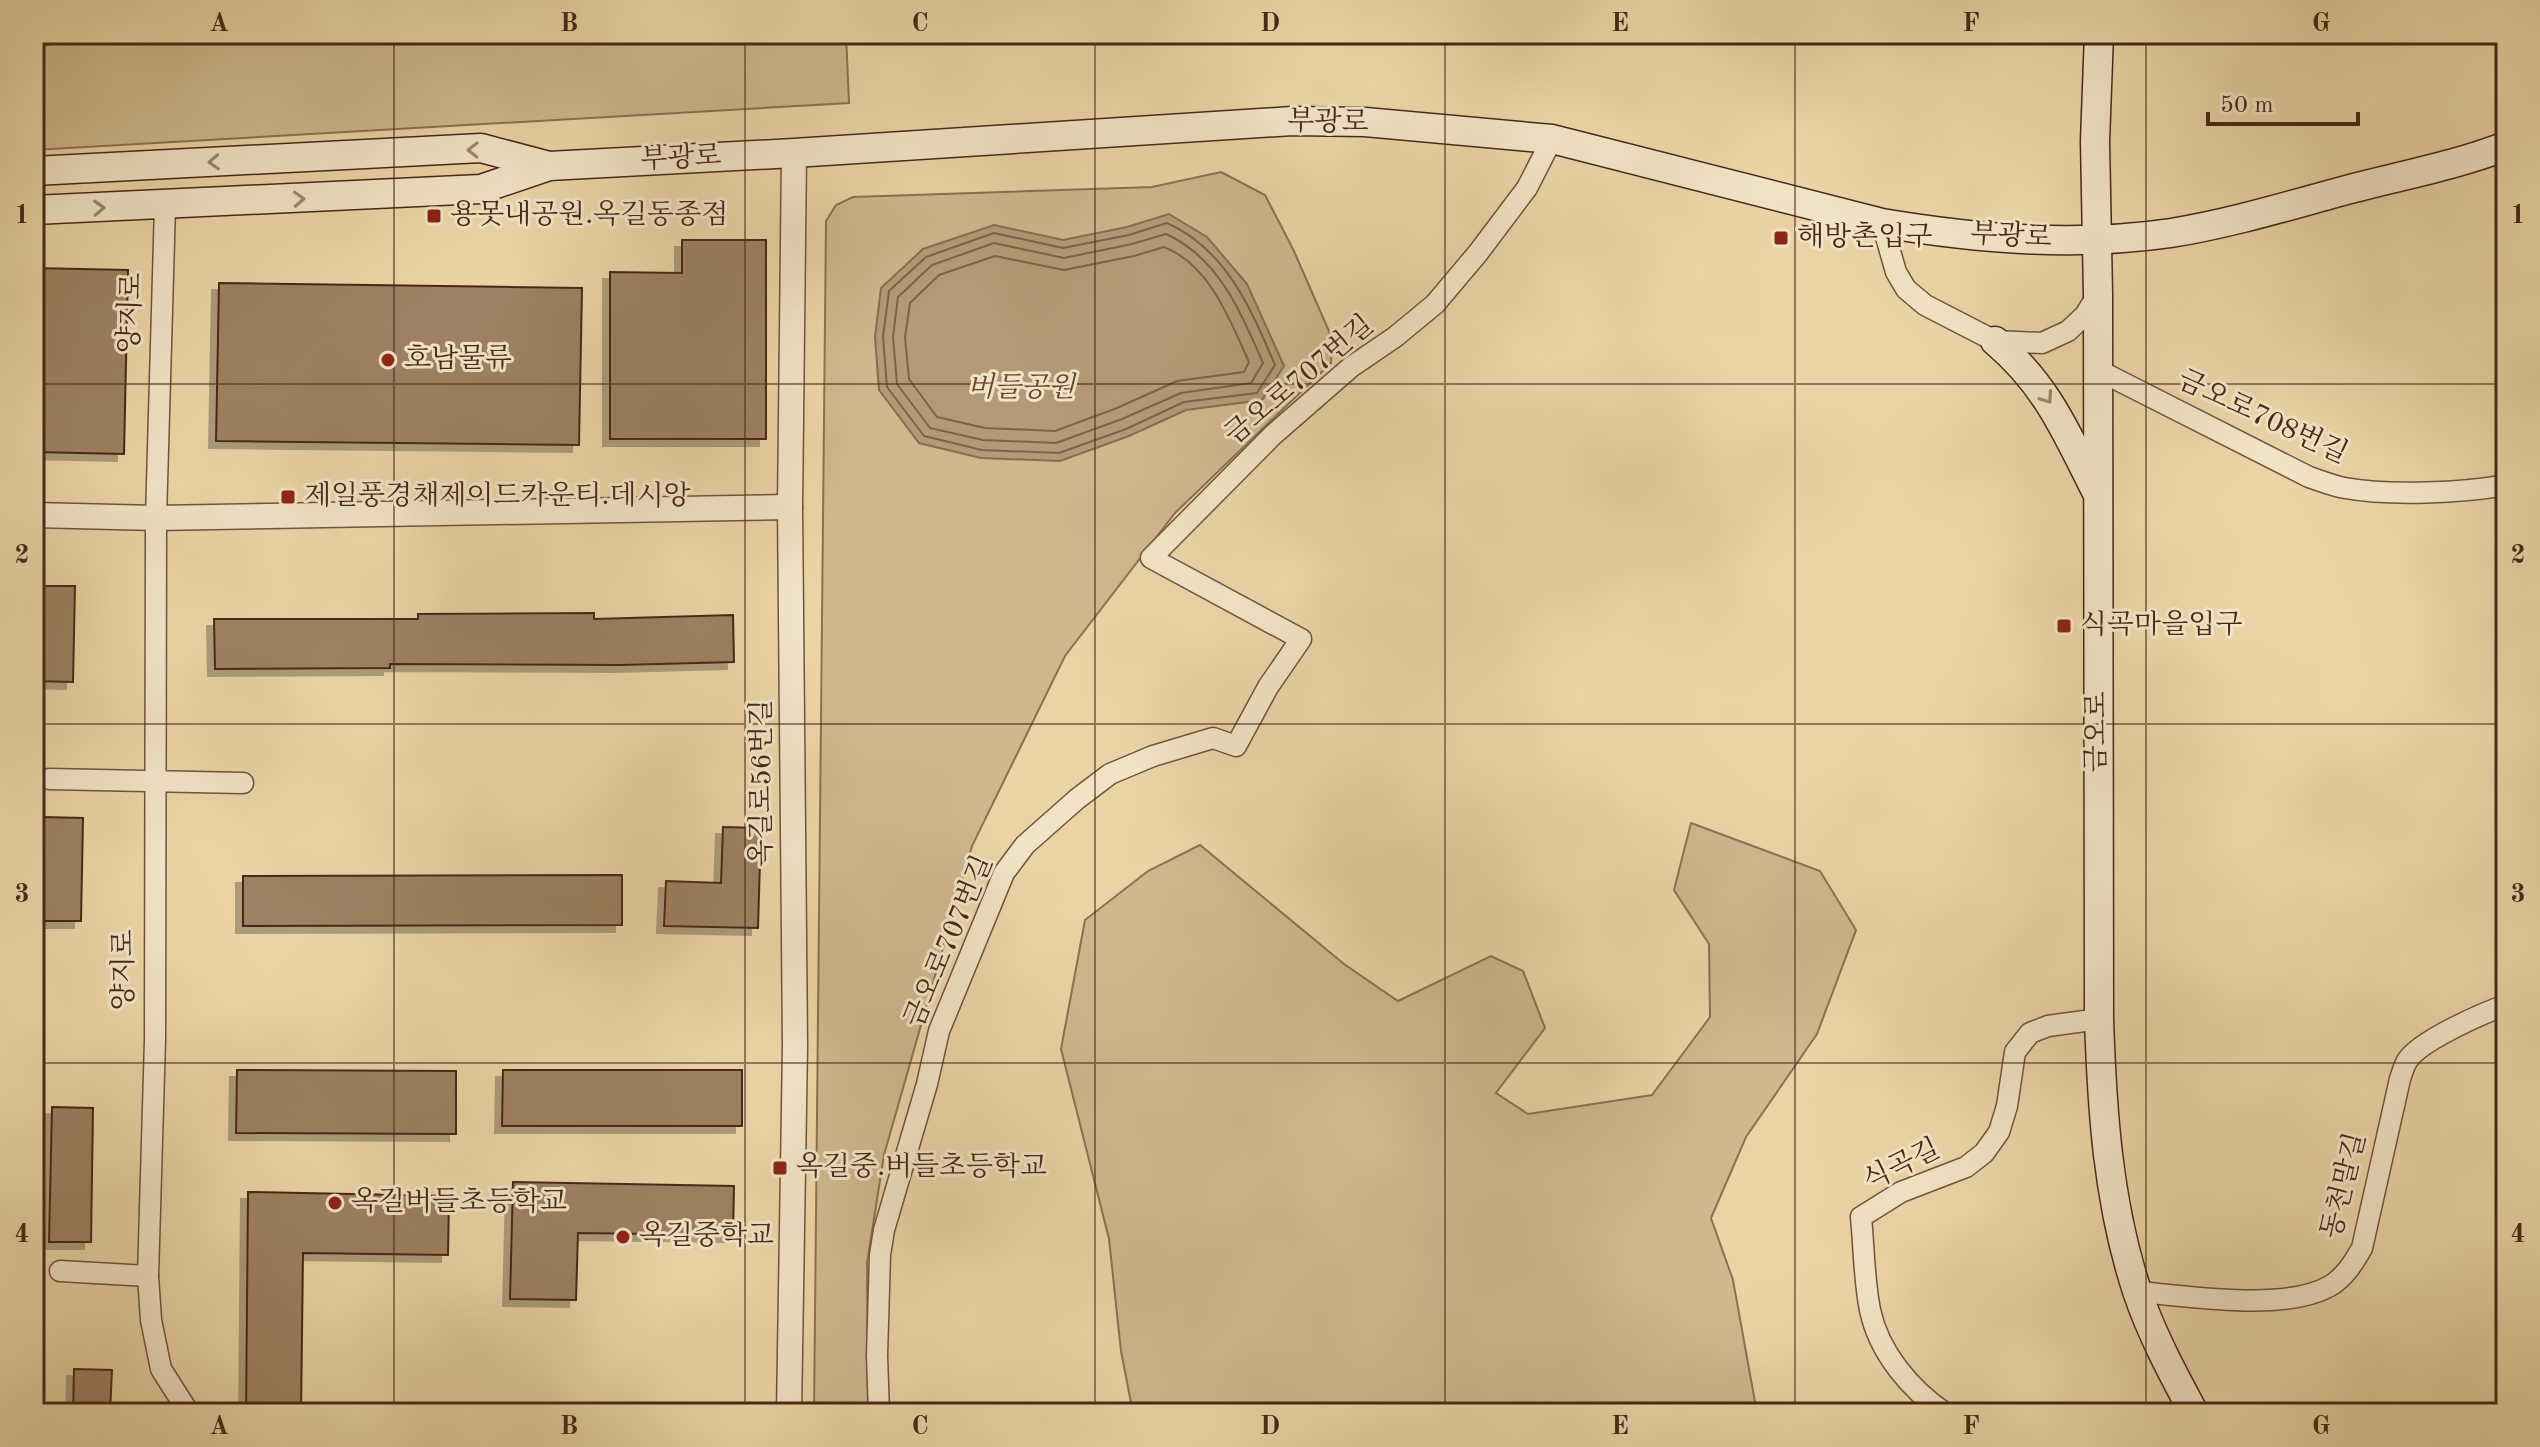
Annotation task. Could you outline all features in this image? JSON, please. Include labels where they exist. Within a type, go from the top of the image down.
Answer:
[{"type":"main road","name":"금오로","points":[[2099,34],[2095,241],[2098,295],[2099,1019],[2102,1106],[2122,1235],[2138,1292],[2164,1354],[2194,1413]]},
{"type":"main road","name":"부광로","points":[[34,210],[481,189],[549,166],[1292,121],[1365,122],[1552,139],[1882,223],[2003,240],[2095,241],[2172,233],[2243,217],[2506,146]]},
{"type":"main road","name":"부광로","points":[[34,171],[481,148],[549,166]]},
{"type":"main road","points":[[1995,341],[2019,361],[2059,415],[2098,495]]},
{"type":"street","name":"금오로707번길","points":[[879,1413],[877,1356],[880,1255],[884,1230],[927,1084],[939,1031],[1004,873],[1025,845],[1110,774],[1153,756],[1213,738],[1236,746],[1268,687],[1301,639],[1151,558],[1273,435],[1351,367],[1435,304],[1527,188],[1552,139]]},
{"type":"street","name":"옥길로56번길","points":[[789,1413],[795,1046],[790,507],[794,153]]},
{"type":"street","name":"양지로","points":[[165,206],[156,518],[155,1040],[148,1276],[151,1320],[161,1369],[189,1413]]},
{"type":"street","points":[[1882,223],[1896,272],[1906,289],[1925,305],[1995,341],[2042,343],[2068,331],[2085,315],[2098,295]]},
{"type":"street","name":"금오로708번길","points":[[2098,370],[2309,477],[2343,488],[2451,490],[2506,485]]},
{"type":"street","points":[[34,515],[156,518],[790,507]]},
{"type":"street","points":[[49,779],[243,783]]},
{"type":"street","name":"동천말길","points":[[2138,1292],[2278,1299],[2306,1295],[2332,1285],[2349,1269],[2362,1248],[2407,1060],[2422,1047],[2470,1020],[2506,1005]]},
{"type":"street","name":"식곡길","points":[[1945,1413],[1923,1398],[1905,1380],[1878,1332],[1870,1311],[1861,1217],[1901,1192],[1966,1167],[1984,1153],[1999,1132],[2007,1106],[2015,1052],[2030,1033],[2048,1026],[2099,1019]]},
{"type":"street","points":[[60,1271],[148,1276]]},
{"type":"green space","points":[[79,34],[846,34],[849,103],[34,150],[34,50]]},
{"type":"green space","name":"버들공원","points":[[1221,172],[1265,195],[1293,249],[1332,338],[1331,363],[1175,513],[1065,656],[972,846],[884,1155],[867,1263],[868,1413],[814,1413],[826,221],[836,205],[853,197],[1152,187]]},
{"type":"green space","points":[[1691,823],[1820,871],[1856,930],[1817,1034],[1746,1137],[1711,1218],[1733,1280],[1757,1413],[1133,1413],[1121,1351],[1109,1239],[1061,1049],[1085,920],[1148,871],[1200,845],[1344,964],[1398,1001],[1491,956],[1523,971],[1545,1028],[1496,1093],[1528,1114],[1652,1095],[1710,1017],[1709,944],[1674,890]]},
{"type":"water","points":[[1169,214],[1207,237],[1247,284],[1284,366],[1262,400],[1186,410],[1129,436],[1060,461],[981,458],[919,443],[879,390],[875,337],[881,288],[923,249],[994,225],[1063,240],[1127,227]]},
{"type":"building","points":[[682,240],[766,240],[766,439],[610,439],[610,272],[682,273]]},
{"type":"building","points":[[34,268],[128,270],[124,454],[34,452]]},
{"type":"building","points":[[219,283],[582,288],[579,445],[216,441]]},
{"type":"building","points":[[34,586],[75,586],[73,682],[34,681]]},
{"type":"building","points":[[594,613],[594,619],[733,615],[734,662],[390,664],[390,668],[215,669],[214,619],[418,619],[418,614]]},
{"type":"building","points":[[43,817],[83,818],[81,921],[34,921],[34,874],[42,874]]},
{"type":"building","points":[[723,827],[761,828],[758,928],[664,926],[666,881],[721,883]]},
{"type":"building","points":[[622,875],[622,925],[243,926],[243,876]]},
{"type":"building","points":[[237,1070],[456,1071],[456,1134],[236,1133]]},
{"type":"building","points":[[503,1070],[742,1070],[742,1126],[502,1126]]},
{"type":"building","points":[[52,1107],[93,1108],[91,1242],[49,1242]]},
{"type":"building","points":[[513,1182],[734,1186],[733,1235],[578,1233],[576,1300],[510,1299]]},
{"type":"building","points":[[248,1192],[449,1196],[448,1255],[303,1253],[301,1413],[246,1413]]},
{"type":"building","points":[[74,1369],[112,1370],[110,1413],[73,1413]]},
{"type":"place","name":"용못내공원.옥길동종점","points":[[434,216]]},
{"type":"place","name":"해방촌입구","points":[[1781,238]]},
{"type":"place","name":"호남물류","points":[[388,360]]},
{"type":"place","name":"제일풍경채제이드카운티.데시앙","points":[[288,497]]},
{"type":"place","name":"식곡마을입구","points":[[2064,626]]},
{"type":"place","name":"옥길중.버들초등학교","points":[[780,1168]]},
{"type":"place","name":"옥길버들초등학교","points":[[335,1203]]},
{"type":"place","name":"옥길중학교","points":[[623,1237]]}]
